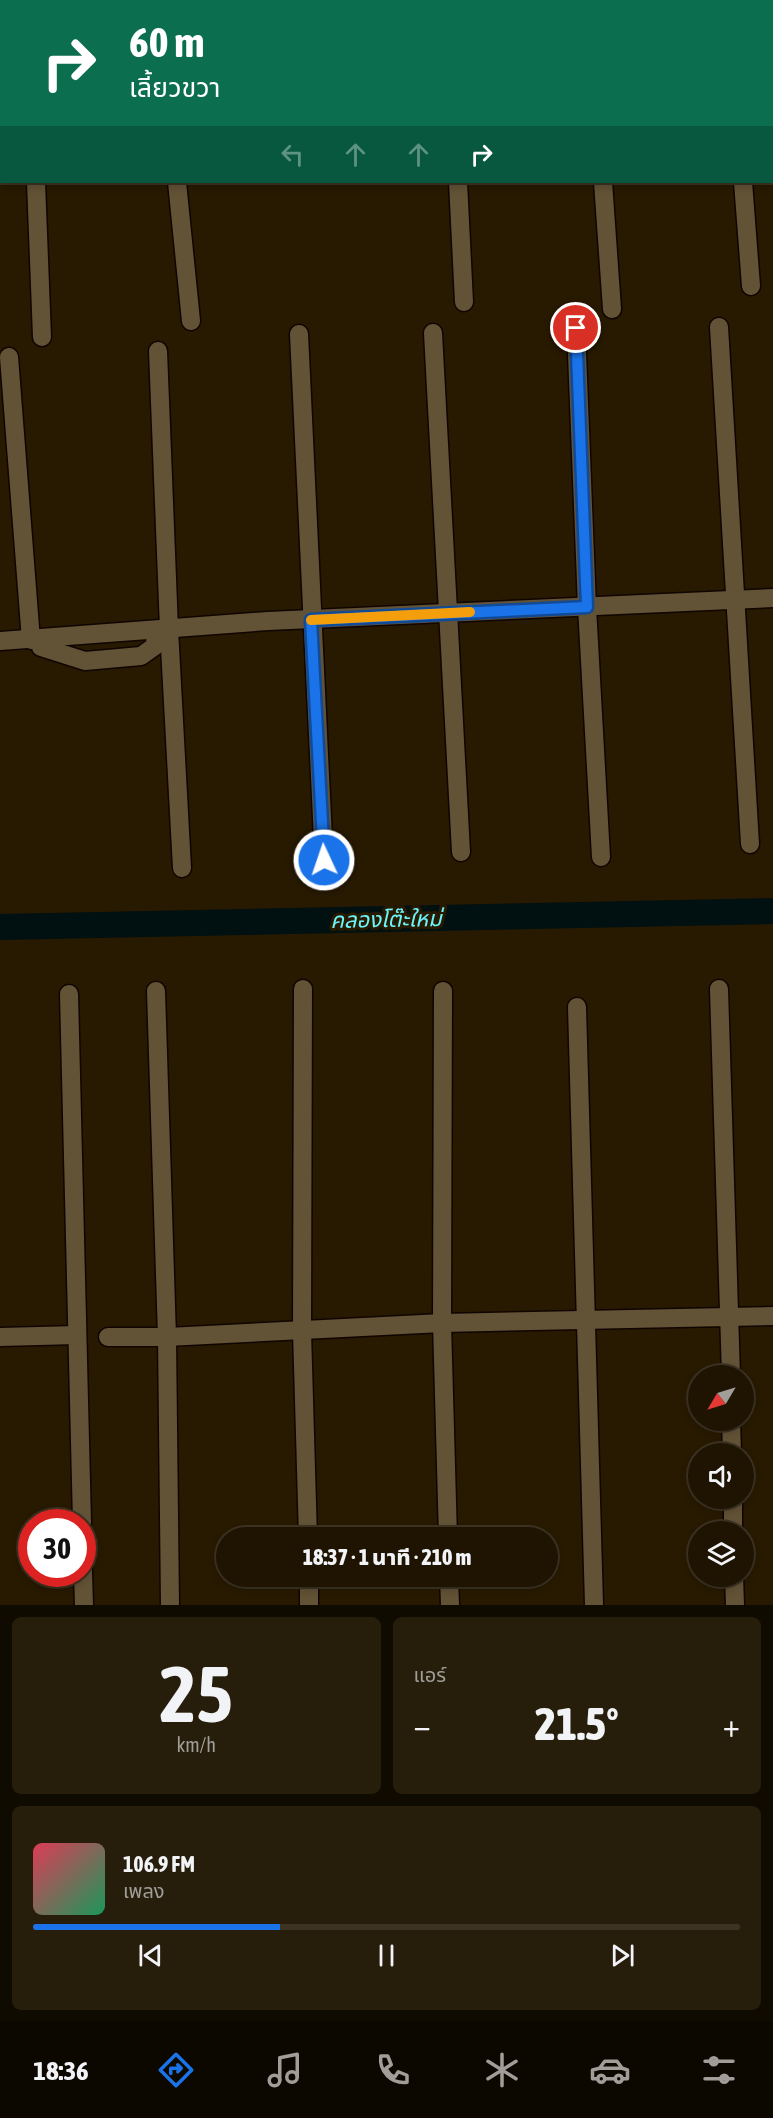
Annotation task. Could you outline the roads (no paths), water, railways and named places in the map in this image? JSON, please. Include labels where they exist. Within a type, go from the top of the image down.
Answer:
[{"type":"street","points":[[36,183],[42,337]]},
{"type":"street","points":[[177,183],[191,321]]},
{"type":"street","points":[[458,183],[464,302]]},
{"type":"street","points":[[603,183],[612,309]]},
{"type":"street","points":[[743,183],[751,286]]},
{"type":"street","points":[[719,327],[750,844]]},
{"type":"street","points":[[576,328],[587,607],[601,857]]},
{"type":"street","points":[[433,333],[461,852]]},
{"type":"street","points":[[299,334],[324,860]]},
{"type":"street","points":[[158,351],[163,630],[182,868]]},
{"type":"street","points":[[9,357],[36,640],[41,647],[85,661],[141,656],[155,646],[163,630]]},
{"type":"street","points":[[0,641],[311,620],[773,598]]},
{"type":"street","points":[[303,989],[302,1331],[308,1527]]},
{"type":"street","points":[[719,989],[730,1365]]},
{"type":"street","points":[[156,991],[167,1337],[170,1605]]},
{"type":"street","points":[[443,992],[442,1323],[448,1527]]},
{"type":"street","points":[[69,994],[82,1509]]},
{"type":"street","points":[[577,1007],[588,1321],[594,1605]]},
{"type":"street","points":[[108,1337],[167,1337],[442,1323],[773,1316]]},
{"type":"street","points":[[0,1336],[77,1335]]},
{"type":"street","points":[[83,1587],[84,1605]]},
{"type":"street","points":[[309,1587],[309,1605]]},
{"type":"street","points":[[449,1587],[450,1605]]},
{"type":"street","points":[[734,1587],[735,1605]]},
{"type":"waterway","name":"คลองโต๊ะใหม่","points":[[0,927],[773,911]]}]
